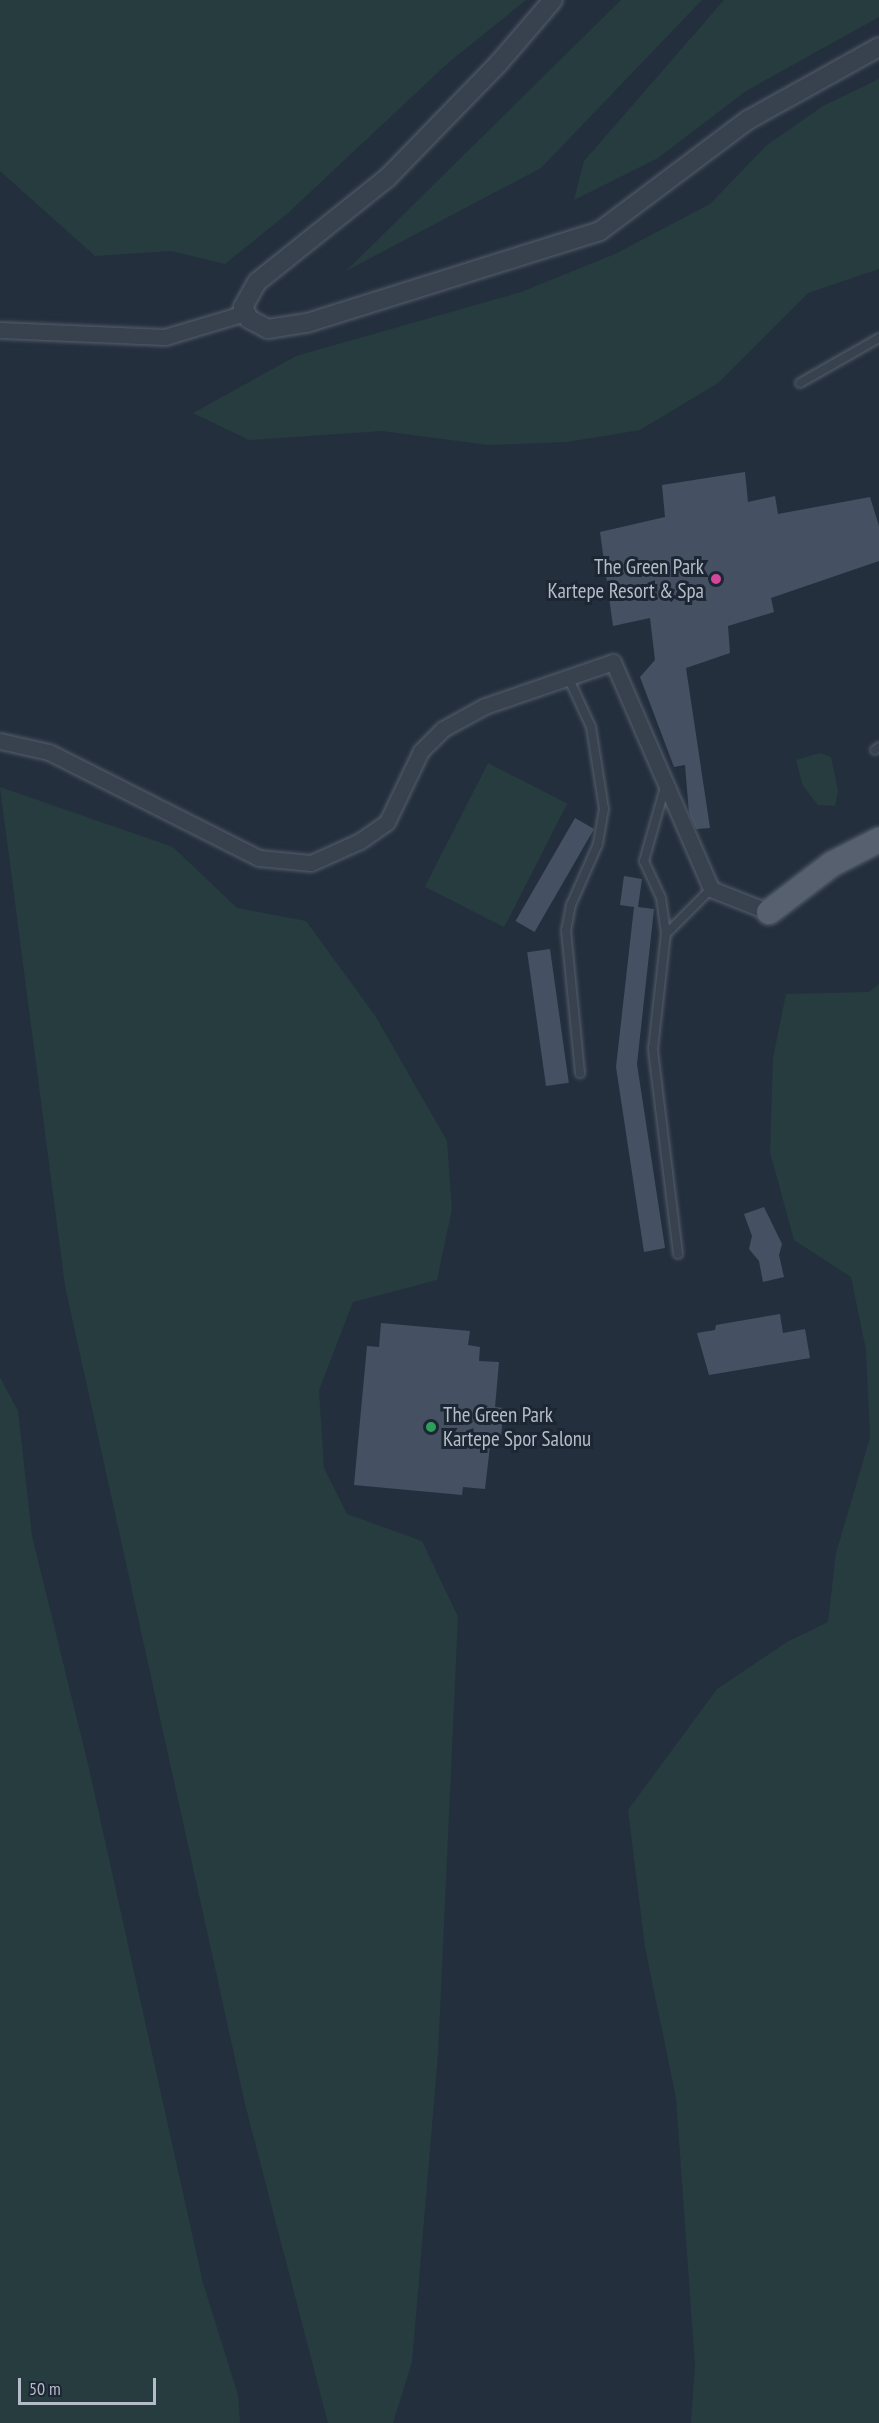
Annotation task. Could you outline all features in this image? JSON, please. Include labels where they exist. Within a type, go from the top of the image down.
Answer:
[{"type":"main road","points":[[769,912],[832,864],[879,840]]},
{"type":"street","points":[[245,313],[245,301],[257,282],[387,178],[498,64],[553,0]]},
{"type":"street","points":[[245,313],[267,329],[307,323],[600,231],[748,120],[879,47]]},
{"type":"street","points":[[0,330],[165,337],[245,313]]},
{"type":"street","points":[[0,741],[49,752],[259,858],[311,863],[360,841],[387,822],[421,751],[442,729],[485,706],[613,662],[711,889],[769,912]]},
{"type":"lane","points":[[800,383],[879,338]]},
{"type":"lane","points":[[568,677],[591,727],[604,809],[598,844],[571,905],[566,930],[580,1073]]},
{"type":"lane","points":[[666,784],[644,861],[661,898],[666,934],[653,1077],[678,1254]]},
{"type":"lane","points":[[666,934],[711,889]]},
{"type":"green space","points":[[0,0],[526,0],[449,62],[288,213],[225,264],[171,251],[95,256],[0,171]]},
{"type":"green space","points":[[621,0],[702,0],[541,168],[346,271]]},
{"type":"green space","points":[[724,0],[879,0],[879,17],[746,91],[658,158],[574,200],[584,161]]},
{"type":"green space","points":[[879,79],[879,269],[808,293],[718,383],[640,430],[567,442],[488,445],[382,431],[249,440],[193,413],[296,356],[521,292],[615,254],[710,204],[767,145],[823,106]]},
{"type":"green space","points":[[820,753],[831,757],[838,791],[835,806],[818,805],[803,786],[796,760]]},
{"type":"green space","points":[[488,763],[567,803],[504,927],[425,887]]},
{"type":"green space","points":[[0,787],[173,847],[237,908],[306,921],[376,1017],[447,1141],[452,1209],[437,1280],[353,1302],[319,1390],[324,1468],[347,1514],[422,1541],[458,1617],[438,2055],[412,2362],[393,2423],[328,2423],[245,2104],[65,1286]]},
{"type":"green space","points":[[879,984],[879,2423],[691,2423],[695,2366],[676,2098],[645,1947],[628,1810],[717,1689],[787,1642],[828,1622],[836,1553],[870,1438],[866,1350],[851,1277],[794,1240],[770,1152],[773,1058],[786,994],[869,992]]},
{"type":"green space","points":[[0,1377],[18,1411],[32,1536],[88,1764],[203,2283],[238,2395],[240,2423],[0,2423]]},
{"type":"building","name":"The Green Park Kartepe Resort & Spa","points":[[745,472],[748,502],[775,496],[778,514],[870,497],[879,526],[879,561],[771,598],[774,612],[728,626],[730,653],[686,668],[710,828],[696,829],[689,813],[685,765],[674,767],[640,677],[655,660],[650,618],[613,626],[600,532],[665,517],[662,485]]},
{"type":"building","points":[[575,818],[594,829],[535,932],[516,921]]},
{"type":"building","points":[[624,876],[642,879],[638,907],[654,909],[637,1064],[665,1248],[644,1252],[616,1067],[634,907],[620,905]]},
{"type":"building","points":[[550,949],[569,1083],[546,1086],[527,952]]},
{"type":"building","points":[[764,1207],[782,1244],[779,1255],[784,1277],[763,1282],[759,1261],[749,1249],[752,1236],[744,1214]]},
{"type":"building","points":[[780,1314],[783,1333],[805,1329],[810,1358],[709,1375],[697,1333],[715,1330],[716,1325]]},
{"type":"building","name":"The Green Park Kartepe Spor Salonu","points":[[381,1323],[470,1331],[468,1345],[480,1347],[479,1361],[499,1362],[495,1407],[504,1408],[500,1446],[490,1446],[485,1489],[463,1487],[462,1495],[354,1485],[367,1346],[379,1347]]},
{"type":"place","name":"The Green Park Kartepe Resort & Spa","points":[[716,579]]},
{"type":"place","name":"The Green Park Kartepe Spor Salonu","points":[[431,1427]]}]
